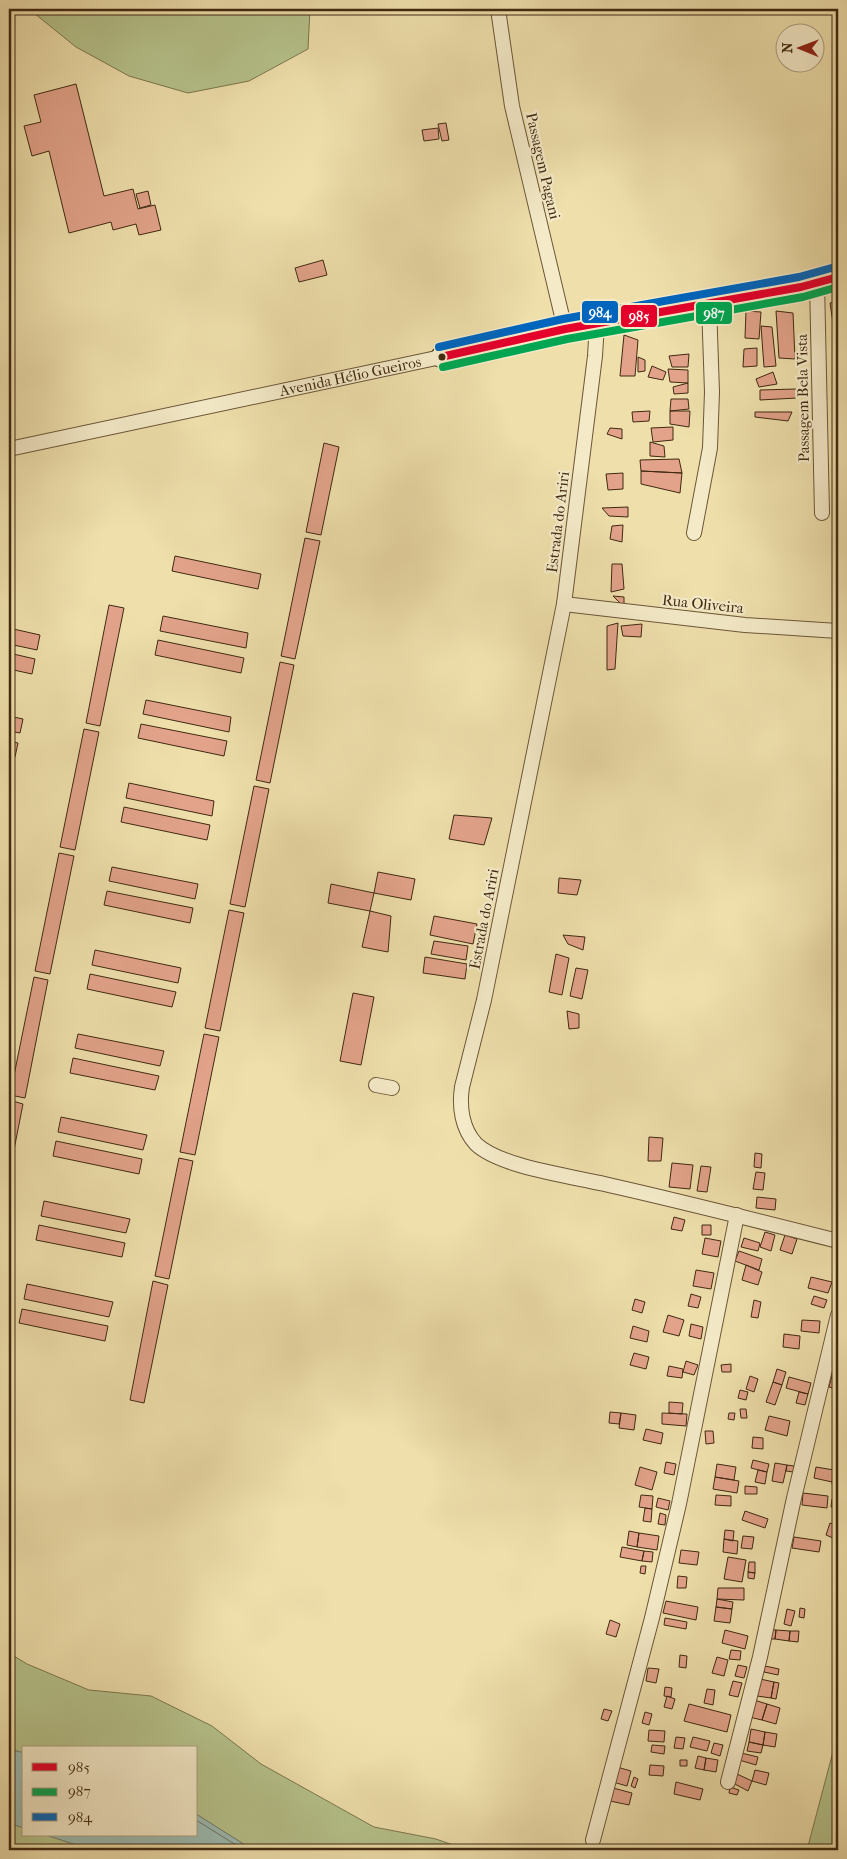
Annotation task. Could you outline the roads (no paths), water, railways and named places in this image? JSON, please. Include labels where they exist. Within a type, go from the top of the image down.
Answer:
[{"type":"main road","name":"Avenida Hélio Gueiros","points":[[441,357],[565,329],[801,288],[838,277]]},
{"type":"street","name":"Passagem Pagani","points":[[498,9],[512,106],[565,329]]},
{"type":"street","name":"Passagem Bela Vista","points":[[817,282],[822,513]]},
{"type":"street","points":[[694,533],[710,448],[712,392],[709,304]]},
{"type":"street","name":"Estrada do Ariri","points":[[597,323],[595,356],[564,604],[484,1000],[462,1087],[460,1098],[463,1119],[469,1135],[477,1144],[490,1154],[514,1164],[737,1215],[838,1241]]},
{"type":"street","name":"Avenida Hélio Gueiros","points":[[9,448],[441,357]]},
{"type":"street","name":"Rua Oliveira","points":[[564,604],[745,625],[838,631]]},
{"type":"street","points":[[376,1085],[392,1088]]},
{"type":"street","points":[[593,1840],[652,1618],[675,1523],[737,1215]]},
{"type":"street","points":[[728,1782],[760,1657],[794,1498],[838,1315]]},
{"type":"water","points":[[9,1749],[22,1752],[22,1827],[9,1823]]},
{"type":"water","points":[[198,1815],[253,1850],[92,1850],[49,1836],[198,1836]]}]
